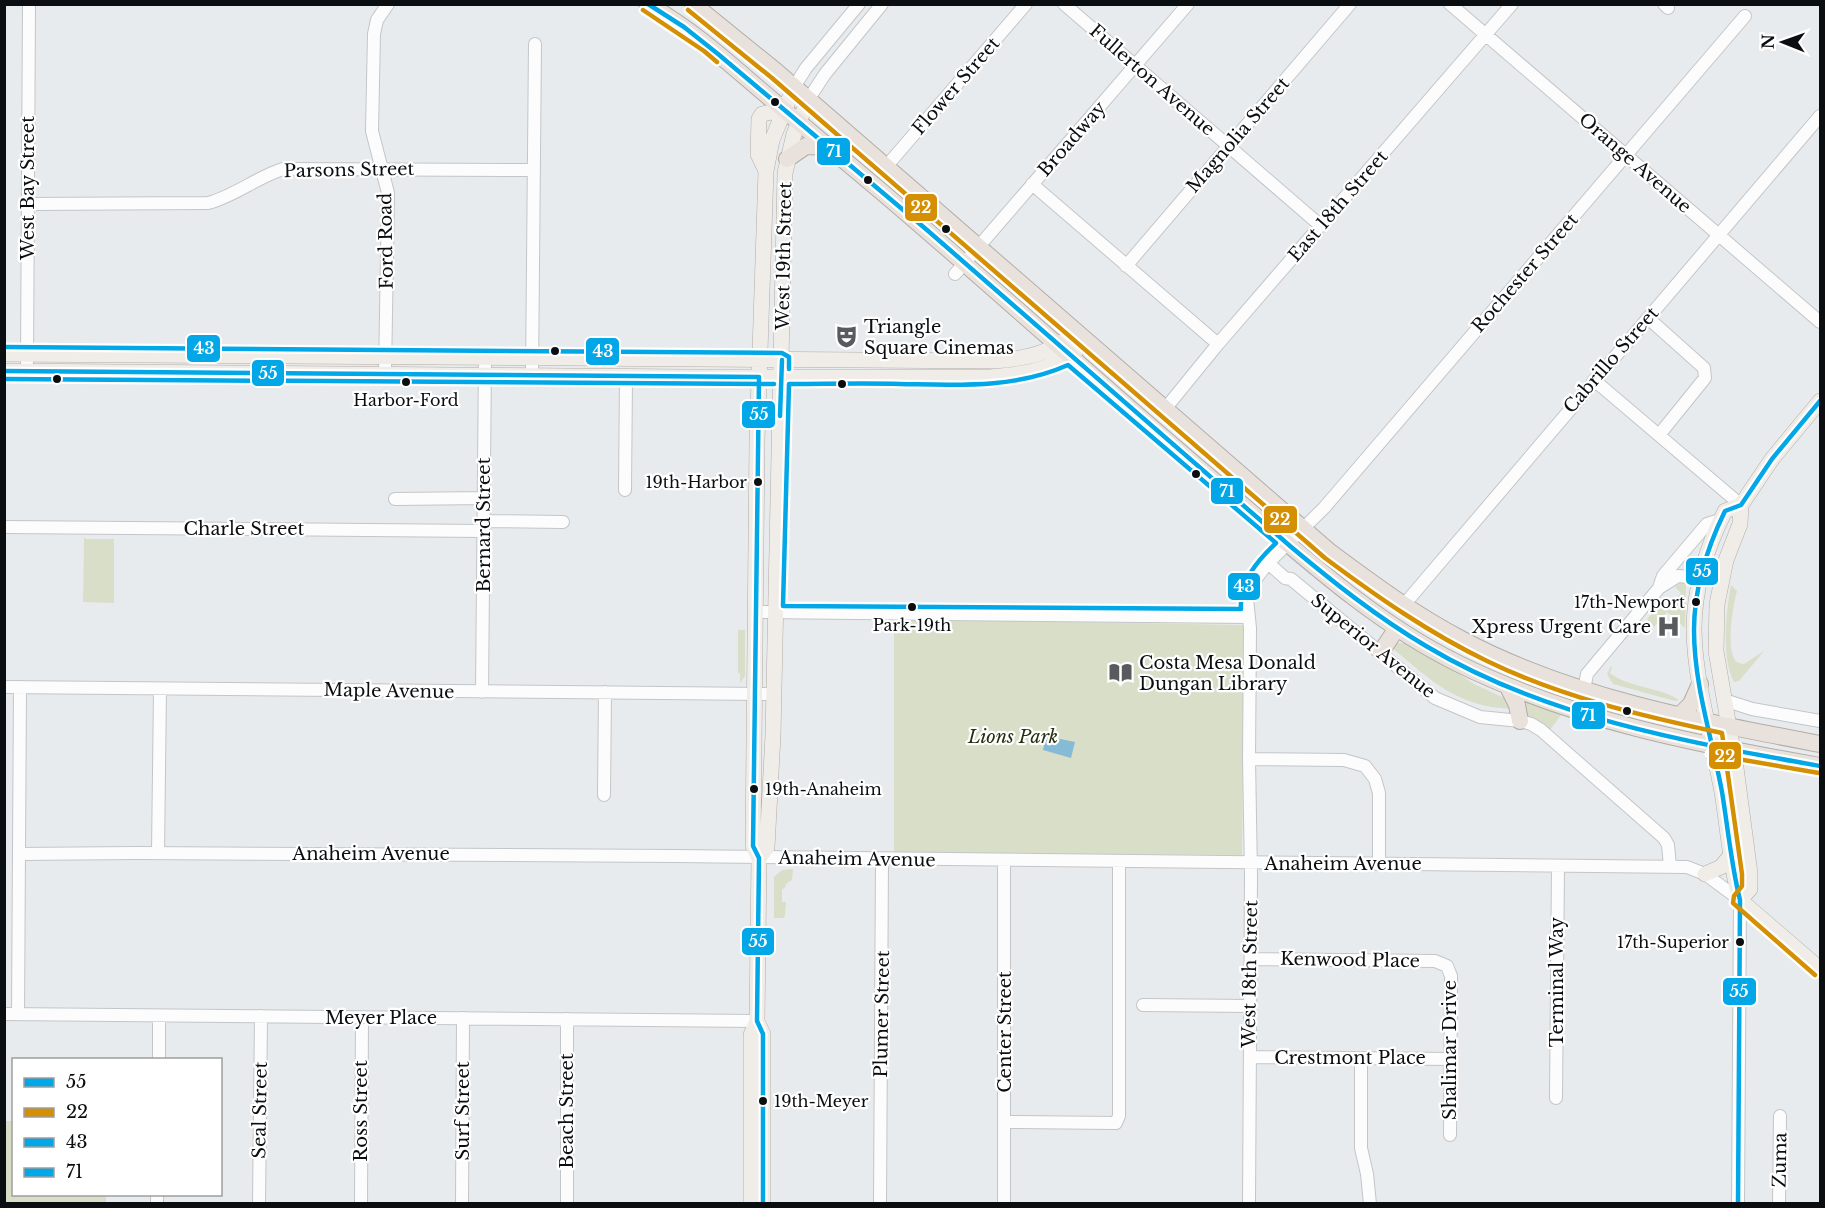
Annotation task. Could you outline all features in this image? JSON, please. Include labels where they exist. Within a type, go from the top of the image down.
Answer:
[{"type":"highway","points":[[647,4],[709,45],[783,110],[830,147],[960,268],[1064,351],[1287,543],[1397,628],[1453,661],[1508,687],[1571,710],[1712,747],[1821,766]]},
{"type":"highway","points":[[693,4],[794,87],[1303,529],[1360,576],[1403,606],[1488,653],[1584,690],[1679,716],[1821,744]]},
{"type":"highway","points":[[787,159],[806,146],[830,147]]},
{"type":"highway","points":[[1382,652],[1397,628]]},
{"type":"highway","points":[[1679,716],[1691,704],[1700,684]]},
{"type":"highway","points":[[1508,687],[1517,705],[1520,721]]},
{"type":"main road","points":[[783,110],[794,87]]},
{"type":"main road","name":"West 19th Street","points":[[759,858],[767,847],[774,694],[785,173],[798,121],[808,100]]},
{"type":"main road","name":"West 19th Street","points":[[763,1203],[763,1034],[758,1021],[759,858],[753,846],[759,377],[766,171],[758,154],[759,119],[762,114],[783,110]]},
{"type":"main road","points":[[4,371],[990,377],[1052,365],[1081,337]]},
{"type":"main road","points":[[4,354],[993,362],[1064,351]]},
{"type":"main road","points":[[1740,900],[1750,889],[1750,873],[1715,637],[1717,604],[1726,560],[1740,524],[1741,505],[1783,445],[1821,401]]},
{"type":"main road","points":[[1783,445],[1821,415]]},
{"type":"main road","points":[[1741,505],[1725,511],[1709,549],[1701,577],[1694,627],[1700,684],[1732,854],[1734,881],[1740,900],[1821,969]]},
{"type":"main road","points":[[1699,872],[1721,867],[1732,854]]},
{"type":"main road","name":"West 19th Street","points":[[751,1203],[751,1035],[758,1021]]},
{"type":"street","name":"West Bay Street","points":[[27,371],[29,4]]},
{"type":"street","name":"Ford Road","points":[[385,374],[388,193],[372,131],[374,34],[376,20],[388,4]]},
{"type":"street","points":[[794,87],[806,68],[859,4]]},
{"type":"street","name":"West 19th Street","points":[[808,100],[825,74],[882,4]]},
{"type":"street","name":"Flower Street","points":[[885,168],[1026,4]]},
{"type":"street","name":"Fullerton Avenue","points":[[1064,4],[1321,226]]},
{"type":"street","name":"Broadway","points":[[960,268],[1188,4]]},
{"type":"street","name":"Magnolia Street","points":[[1126,266],[1350,4]]},
{"type":"street","name":"Orange Avenue","points":[[1450,4],[1821,322]]},
{"type":"street","name":"East 18th Street","points":[[1165,409],[1218,344],[1512,4]]},
{"type":"street","name":"Rochester Street","points":[[1287,543],[1324,508],[1745,16]]},
{"type":"street","points":[[532,376],[535,44]]},
{"type":"street","name":"Cabrillo Street","points":[[1403,606],[1821,116]]},
{"type":"street","name":"Parsons Street","points":[[28,204],[208,203],[235,192],[268,174],[284,169],[534,170]]},
{"type":"street","points":[[1032,184],[1218,344]]},
{"type":"street","points":[[1648,318],[1704,368],[1706,373],[1705,378],[1659,435]]},
{"type":"street","name":"Bernard Street","points":[[482,692],[485,358]]},
{"type":"street","points":[[625,490],[626,376]]},
{"type":"street","points":[[1594,380],[1741,505]]},
{"type":"street","points":[[395,499],[484,498]]},
{"type":"street","points":[[1659,588],[1663,576],[1707,524],[1720,520]]},
{"type":"street","name":"Charle Street","points":[[4,527],[484,526],[563,522]]},
{"type":"street","name":"West 18th Street","points":[[1249,1203],[1251,863],[1248,759],[1250,628],[1247,605],[1248,590],[1254,580],[1287,543]]},
{"type":"street","name":"Superior Avenue","points":[[1268,563],[1382,652],[1435,698],[1480,717],[1520,721],[1541,730],[1664,838],[1668,845],[1670,866]]},
{"type":"street","points":[[1584,690],[1587,674],[1659,588],[1678,576],[1721,580]]},
{"type":"street","points":[[757,612],[1249,617]]},
{"type":"street","name":"Maple Avenue","points":[[4,687],[774,694]]},
{"type":"street","points":[[18,1014],[20,687]]},
{"type":"street","points":[[158,853],[160,689]]},
{"type":"street","points":[[604,795],[605,692]]},
{"type":"street","points":[[1724,700],[1759,710],[1821,720]]},
{"type":"street","points":[[1248,759],[1344,760],[1365,766],[1375,779],[1379,793],[1379,864]]},
{"type":"street","name":"Anaheim Avenue","points":[[19,854],[158,853],[1670,866],[1699,872]]},
{"type":"street","name":"Plumer Street","points":[[880,1203],[882,860]]},
{"type":"street","name":"Center Street","points":[[1004,861],[1004,1203]]},
{"type":"street","points":[[1005,1122],[1116,1123],[1119,1116],[1119,862]]},
{"type":"street","name":"Terminal Way","points":[[1556,1098],[1558,866]]},
{"type":"street","points":[[1699,872],[1740,900],[1737,1203]]},
{"type":"street","name":"Kenwood Place","points":[[1251,959],[1435,961],[1447,966]]},
{"type":"street","name":"Shalimar Drive","points":[[1447,966],[1451,975],[1450,1135]]},
{"type":"street","points":[[1143,1005],[1250,1006]]},
{"type":"street","name":"Meyer Place","points":[[4,1014],[758,1021]]},
{"type":"street","points":[[159,1016],[159,1058]]},
{"type":"street","name":"Seal Street","points":[[259,1203],[261,1016]]},
{"type":"street","name":"Ross Street","points":[[361,1203],[362,1018]]},
{"type":"street","name":"Surf Street","points":[[462,1203],[463,1018]]},
{"type":"street","name":"Beach Street","points":[[567,1019],[567,1203]]},
{"type":"street","name":"Crestmont Place","points":[[1250,1057],[1451,1059]]},
{"type":"street","points":[[1361,1059],[1361,1148],[1370,1203]]},
{"type":"street","name":"Zuma","points":[[1779,1203],[1780,1116]]},
{"type":"green space","points":[[84,537],[86,539],[114,539],[114,603],[83,602]]},
{"type":"green space","points":[[1682,582],[1686,584],[1685,628],[1667,612],[1654,627],[1647,619],[1658,606],[1665,611],[1681,593],[1675,587]]},
{"type":"green space","points":[[1731,585],[1737,591],[1731,636],[1732,654],[1735,660],[1744,664],[1764,651],[1739,681],[1734,682],[1727,661],[1726,648],[1726,621]]},
{"type":"green space","name":"Lions Park","points":[[894,619],[1245,625],[1242,855],[894,853]]},
{"type":"green space","points":[[738,630],[745,630],[745,676],[740,683],[740,673],[738,673]]},
{"type":"green space","points":[[1398,643],[1405,643],[1474,684],[1509,700],[1513,709],[1476,703],[1447,690],[1420,672],[1392,648]]},
{"type":"green space","points":[[1611,666],[1610,673],[1626,682],[1663,692],[1679,700],[1675,701],[1613,684],[1607,674]]},
{"type":"green space","points":[[1518,699],[1561,715],[1550,730],[1537,720],[1522,716]]},
{"type":"green space","points":[[793,869],[792,880],[782,889],[782,902],[786,902],[785,916],[774,918],[774,877],[782,870]]},
{"type":"green space","points":[[5,1121],[12,1121],[12,1196],[106,1196],[106,1203],[5,1203]]},
{"type":"water","points":[[1046,736],[1075,742],[1071,758],[1043,750]]},
{"type":"transit line","name":"71","points":[[648,4],[684,27],[718,54],[927,230],[1290,546],[1356,599],[1408,635],[1471,671],[1567,709],[1668,736],[1820,766]]},
{"type":"transit line","name":"22","points":[[643,10],[717,62]]},
{"type":"transit line","name":"22","points":[[688,10],[772,78],[1325,558],[1364,586],[1444,638],[1515,674],[1602,704],[1722,733],[1742,874],[1742,886],[1734,896],[1733,903],[1815,975]]},
{"type":"transit line","name":"43","points":[[4,347],[782,353],[789,357],[789,369]]},
{"type":"transit line","name":"55","points":[[780,416],[782,360]]},
{"type":"transit line","name":"43","points":[[1068,365],[1276,543],[1262,557],[1246,581],[1241,609],[783,606],[789,384],[985,384],[1027,378],[1068,365]]},
{"type":"transit line","name":"55","points":[[4,371],[759,377],[753,846],[759,858],[757,1021],[763,1034],[763,1204]]},
{"type":"transit line","name":"43","points":[[4,379],[774,384]]},
{"type":"transit line","name":"55","points":[[1738,1204],[1740,900],[1722,792],[1697,671],[1694,630],[1696,599],[1703,569],[1725,511],[1741,505],[1772,459],[1820,401]]},
{"type":"transit line","name":"22","points":[[1709,754],[1819,773]]},
{"type":"place","name":"Triangle Square Cinemas","points":[[846,337]]},
{"type":"place","name":"Harbor-Ford","points":[[406,382]]},
{"type":"place","name":"19th-Harbor","points":[[758,482]]},
{"type":"place","name":"17th-Newport","points":[[1696,602]]},
{"type":"place","name":"Park-19th","points":[[912,607]]},
{"type":"place","name":"Xpress Urgent Care","points":[[1669,627]]},
{"type":"place","name":"Costa Mesa Donald Dungan Library","points":[[1121,673]]},
{"type":"place","name":"19th-Anaheim","points":[[754,789]]},
{"type":"place","name":"17th-Superior","points":[[1740,942]]},
{"type":"place","name":"19th-Meyer","points":[[763,1101]]}]
